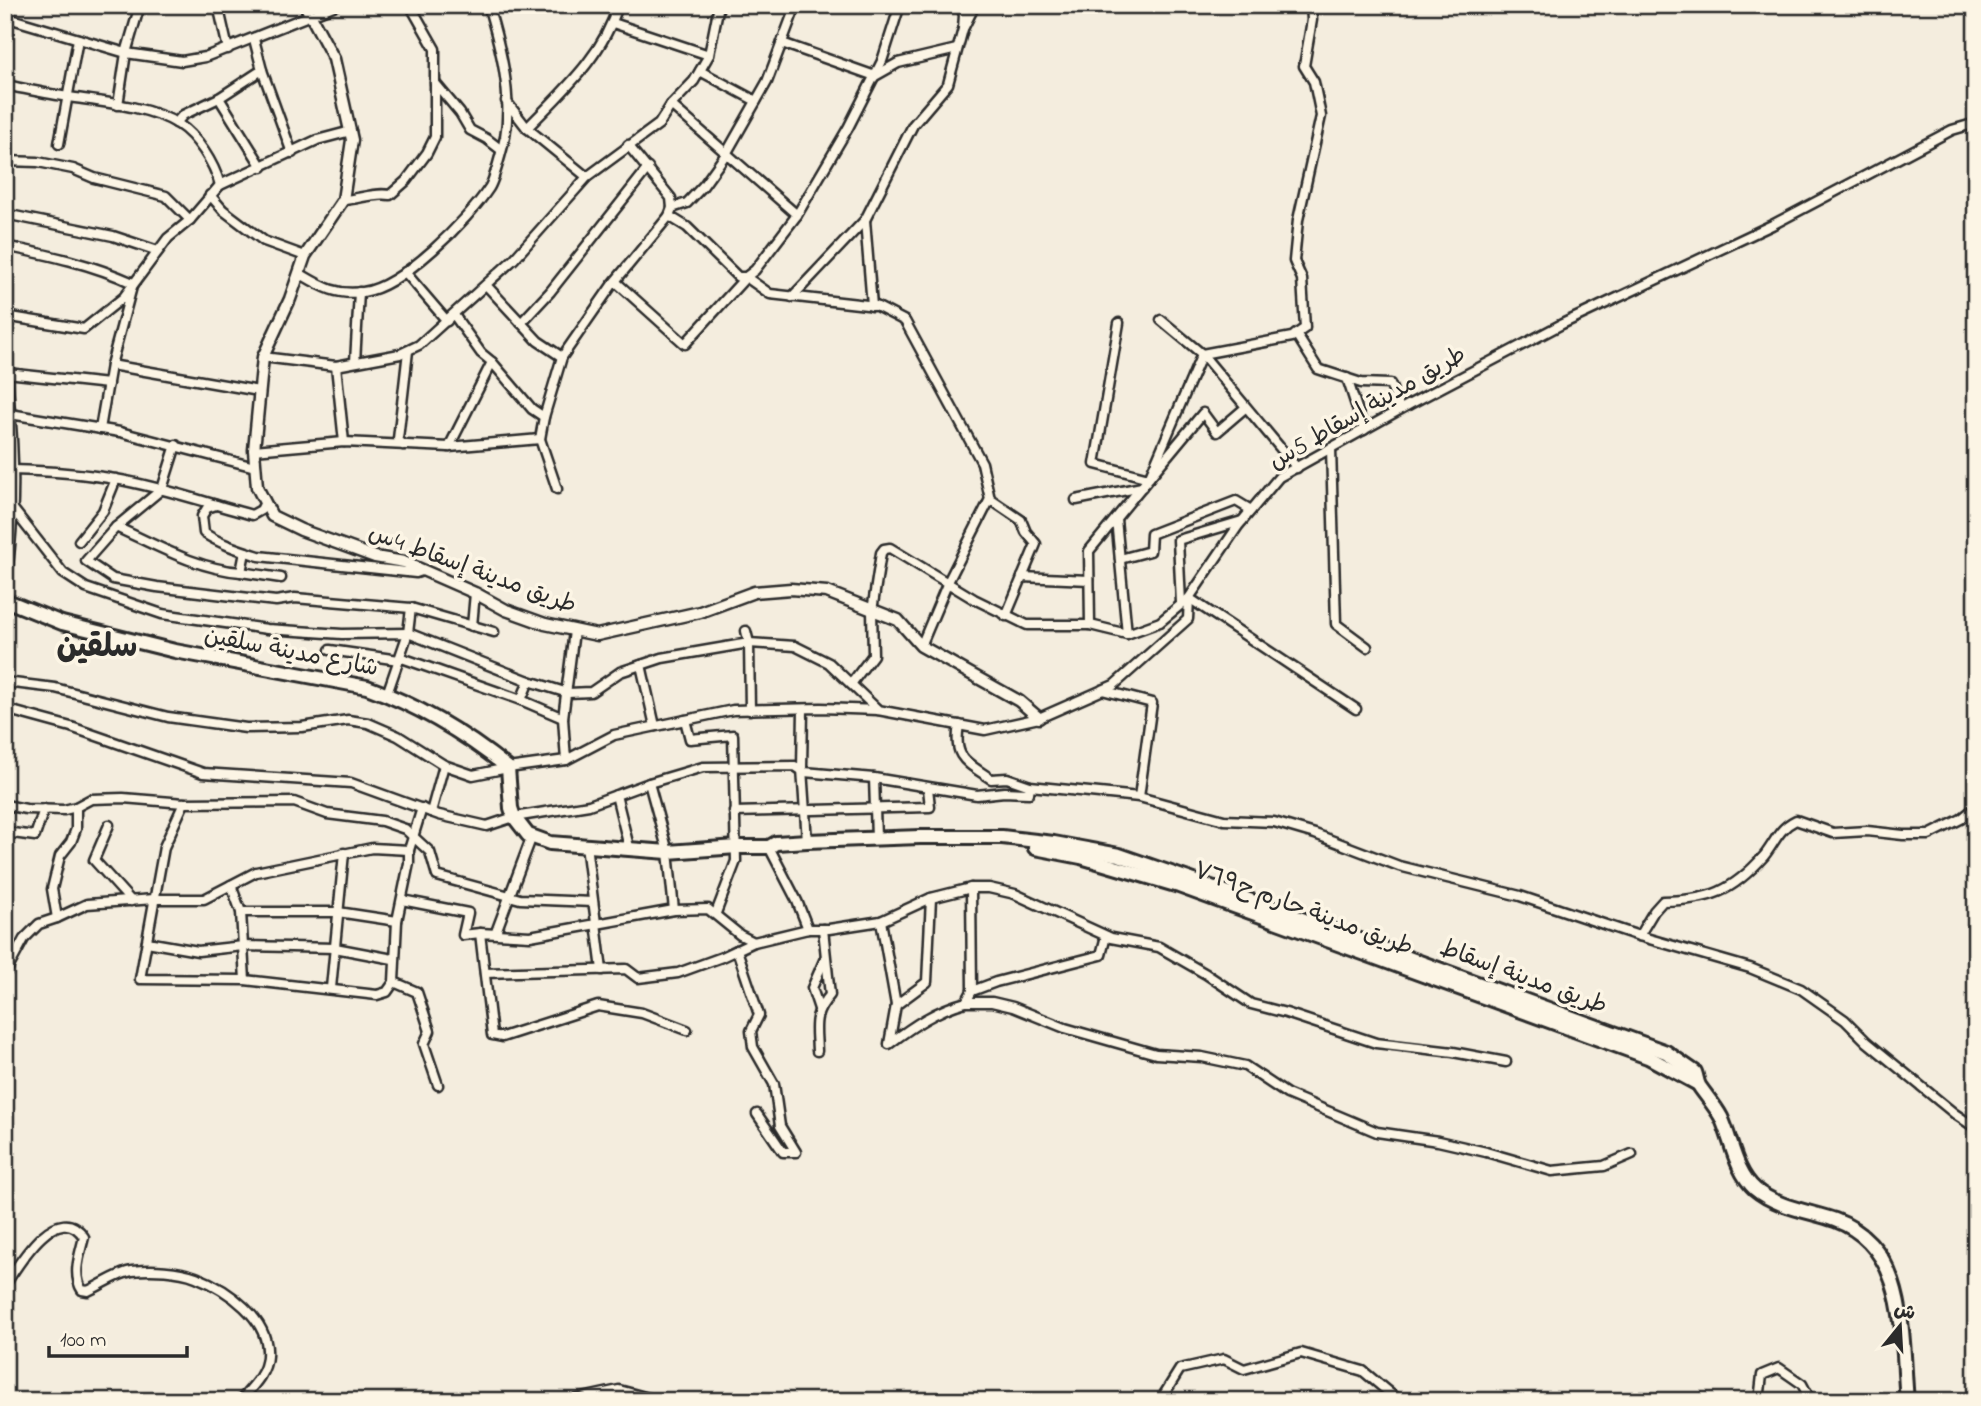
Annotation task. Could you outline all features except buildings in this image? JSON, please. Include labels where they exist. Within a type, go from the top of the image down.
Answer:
[{"type":"main road","name":"شارع مدينة سلقين","points":[[5,600],[62,622],[175,652],[368,687],[387,694],[485,749],[508,768]]},
{"type":"main road","points":[[508,768],[514,817],[527,835],[550,843],[668,852],[876,838]]},
{"type":"main road","name":"طريق مدينة حارم ح٧٦٩","points":[[876,838],[920,837],[1005,843],[1081,857],[1179,886],[1648,1057],[1698,1084],[1720,1115],[1742,1171],[1755,1188],[1774,1200],[1848,1226],[1861,1235],[1882,1258],[1898,1294],[1907,1401]]},
{"type":"street","points":[[118,105],[126,53],[140,5]]},
{"type":"street","points":[[212,5],[218,6],[228,49]]},
{"type":"street","points":[[5,16],[126,53],[181,61],[205,57],[254,39],[308,10],[336,5]]},
{"type":"street","points":[[343,200],[377,193],[390,195],[406,181],[428,153],[435,137],[435,49],[410,5]]},
{"type":"street","points":[[299,273],[332,292],[359,292],[388,284],[454,230],[491,186],[505,139],[506,101],[497,38],[488,5]]},
{"type":"street","points":[[527,128],[595,52],[613,23],[618,5]]},
{"type":"street","points":[[263,357],[336,366],[408,351],[419,345],[514,259],[587,177],[659,124],[671,105],[700,71],[709,55],[719,5]]},
{"type":"street","points":[[557,489],[540,439],[562,357],[670,212],[687,203],[726,154],[767,82],[796,5]]},
{"type":"street","points":[[616,282],[685,344],[755,270],[797,215],[848,128],[882,61],[900,5]]},
{"type":"street","points":[[960,5],[964,15],[963,29]]},
{"type":"street","points":[[792,297],[865,220],[913,125],[948,84],[963,29],[975,5]]},
{"type":"street","points":[[1202,354],[1296,334],[1305,328],[1303,279],[1294,261],[1298,220],[1321,116],[1314,82],[1304,66],[1312,20],[1311,5]]},
{"type":"street","points":[[12,470],[56,471],[116,479],[162,489],[252,515],[261,510],[264,504],[257,487],[254,450],[263,357],[304,256],[343,200],[352,140],[334,59],[308,10]]},
{"type":"street","points":[[613,23],[709,55]]},
{"type":"street","points":[[60,144],[78,39]]},
{"type":"street","points":[[254,39],[262,70],[292,153]]},
{"type":"street","points":[[782,43],[874,76],[898,63],[957,49]]},
{"type":"street","points":[[176,123],[183,115],[219,98],[262,70]]},
{"type":"street","points":[[700,71],[756,101]]},
{"type":"street","points":[[435,83],[460,113],[470,130],[500,149]]},
{"type":"street","points":[[5,85],[118,105],[152,113],[176,123],[193,136],[217,173],[220,184]]},
{"type":"street","points":[[219,98],[262,167]]},
{"type":"street","points":[[506,101],[527,128],[587,177]]},
{"type":"street","points":[[671,105],[797,215]]},
{"type":"street","name":"طريق مدينة إسقاط 5س","points":[[5,682],[55,688],[168,717],[246,727],[302,727],[348,720],[368,723],[398,736],[444,765],[473,775],[566,760],[614,735],[733,710],[878,710],[985,730],[1039,718],[1114,685],[1188,619],[1185,601],[1242,521],[1279,477],[1400,409],[1562,324],[1772,225],[1952,130],[1976,123]]},
{"type":"street","points":[[5,316],[84,329],[124,297],[168,238],[190,220],[220,184],[317,140],[351,131]]},
{"type":"street","points":[[628,145],[671,198],[670,212]]},
{"type":"street","points":[[5,161],[38,162],[73,169],[119,185],[166,196],[190,220]]},
{"type":"street","points":[[521,323],[550,292],[648,168]]},
{"type":"street","points":[[210,195],[223,210],[264,241],[304,256]]},
{"type":"street","points":[[670,212],[738,276],[746,277],[770,294],[872,306],[905,321],[982,463],[990,499],[948,582],[921,646]]},
{"type":"street","points":[[5,214],[113,236],[158,251]]},
{"type":"street","points":[[865,220],[872,306]]},
{"type":"street","points":[[5,246],[107,271],[133,283]]},
{"type":"street","points":[[405,272],[492,362],[523,400],[544,417]]},
{"type":"street","points":[[100,429],[111,365],[133,283]]},
{"type":"street","points":[[486,285],[538,341],[562,357]]},
{"type":"street","points":[[355,362],[359,292]]},
{"type":"street","points":[[1161,320],[1202,354],[1297,468]]},
{"type":"street","points":[[1119,323],[1095,464],[1149,478]]},
{"type":"street","points":[[1296,334],[1318,369],[1361,383],[1390,384],[1400,409]]},
{"type":"street","points":[[403,445],[398,439],[408,351]]},
{"type":"street","points":[[1149,478],[1202,354]]},
{"type":"street","points":[[5,355],[12,470],[9,489],[13,509],[5,590]]},
{"type":"street","points":[[449,447],[492,362]]},
{"type":"street","points":[[111,365],[259,391]]},
{"type":"street","points":[[336,366],[344,442]]},
{"type":"street","points":[[7,373],[107,384]]},
{"type":"street","points":[[1347,379],[1364,430]]},
{"type":"street","points":[[1090,625],[1089,551],[1203,412],[1217,432],[1245,408]]},
{"type":"street","points":[[10,414],[176,445],[255,467]]},
{"type":"street","points":[[254,450],[344,442],[449,447],[540,439]]},
{"type":"street","points":[[176,445],[162,489],[116,527],[86,561],[113,579],[170,589],[258,599],[309,599],[411,608],[494,632]]},
{"type":"street","points":[[1331,448],[1336,624],[1367,647]]},
{"type":"street","points":[[79,541],[103,511],[116,479]]},
{"type":"street","points":[[1076,500],[1142,487]]},
{"type":"street","points":[[990,499],[1021,520],[1026,532],[1036,544],[1006,617]]},
{"type":"street","points":[[1120,559],[1150,551],[1151,534],[1236,500],[1251,510]]},
{"type":"street","name":"طريق مدينة إسقاط 4س","points":[[264,504],[272,516],[301,530],[375,556],[404,562],[475,593],[506,610],[574,631],[597,635],[700,612],[754,592],[791,589],[827,592],[898,620],[921,646],[1019,701],[1039,718]]},
{"type":"street","points":[[216,505],[207,508],[202,516],[204,533],[214,540],[245,552],[258,556],[416,573],[422,571]]},
{"type":"street","points":[[13,509],[63,573],[72,580],[113,598],[162,614],[267,629],[342,634],[408,633],[529,681],[566,692],[591,692],[620,672],[662,659],[749,643],[795,646],[829,663],[878,710]]},
{"type":"street","points":[[1116,519],[1128,634]]},
{"type":"street","points":[[1185,601],[1178,540],[1242,521]]},
{"type":"street","points":[[116,527],[197,563],[226,571],[281,578]]},
{"type":"street","points":[[850,684],[873,655],[872,611],[881,553],[884,549],[890,548],[907,556],[1006,617],[1027,625],[1090,625],[1128,634],[1160,622],[1185,601]]},
{"type":"street","points":[[241,572],[245,552]]},
{"type":"street","points":[[1023,577],[1089,580]]},
{"type":"street","points":[[472,626],[475,593]]},
{"type":"street","points":[[1185,601],[1356,709]]},
{"type":"street","points":[[387,694],[408,633],[411,608]]},
{"type":"street","points":[[566,760],[563,718],[574,631]]},
{"type":"street","points":[[746,631],[749,643],[750,710]]},
{"type":"street","points":[[330,650],[399,660],[402,658],[521,700],[563,718]]},
{"type":"street","points":[[641,665],[655,726]]},
{"type":"street","points":[[521,700],[529,681]]},
{"type":"street","points":[[1102,690],[1152,703],[1139,797]]},
{"type":"street","points":[[5,709],[71,727],[203,773],[351,783],[426,810],[487,826],[514,817],[589,805],[696,768],[795,766],[804,772],[874,778],[977,794],[1029,793],[1030,786]]},
{"type":"street","points":[[803,709],[802,769],[807,841]]},
{"type":"street","points":[[685,720],[690,739],[733,735],[736,862],[716,914]]},
{"type":"street","points":[[959,725],[956,744],[964,760],[990,779],[1007,778],[1030,786],[1139,797],[1224,820],[1274,822],[1315,834],[1399,866],[1520,896],[1639,936],[1750,968],[1801,989],[1845,1020],[1867,1042],[1976,1128]]},
{"type":"street","points":[[184,803],[164,847],[140,979],[245,980],[377,995],[387,992],[394,982],[393,959],[397,921],[409,863],[409,850],[412,837],[444,765]]},
{"type":"street","points":[[874,778],[876,838]]},
{"type":"street","points":[[649,783],[668,852],[674,910]]},
{"type":"street","points":[[734,812],[930,807],[928,788]]},
{"type":"street","points":[[616,795],[629,847]]},
{"type":"street","points":[[5,805],[64,810],[91,799],[123,798],[184,803],[294,802],[327,814],[382,821],[405,829],[430,852],[437,876],[509,897],[593,902]]},
{"type":"street","points":[[57,918],[52,889],[60,856],[71,842],[76,829],[76,807]]},
{"type":"street","points":[[1639,936],[1663,901],[1690,901],[1723,892],[1765,855],[1783,826],[1796,820],[1833,832],[1929,835],[1961,819],[1976,807]]},
{"type":"street","points":[[5,832],[35,836],[44,809]]},
{"type":"street","points":[[109,825],[94,860],[131,901]]},
{"type":"street","points":[[496,932],[532,836]]},
{"type":"street","points":[[586,845],[602,970]]},
{"type":"street","points":[[769,847],[808,929]]},
{"type":"street","points":[[5,974],[24,939],[39,923],[87,904],[204,899],[256,872],[372,848],[409,850]]},
{"type":"street","points":[[331,988],[344,853]]},
{"type":"street","points":[[231,886],[241,912],[245,980]]},
{"type":"street","points":[[966,1002],[972,992],[971,888]]},
{"type":"street","points":[[485,973],[626,968],[638,978],[678,972],[754,942],[808,929],[881,921],[931,898],[971,888],[989,888],[1015,894],[1106,936],[1159,947],[1251,1004],[1376,1043],[1453,1052],[1506,1062]]},
{"type":"street","points":[[896,1005],[927,982],[931,898]]},
{"type":"street","points":[[402,900],[468,912],[463,934],[496,932],[530,936],[674,910],[708,909],[740,935],[754,942]]},
{"type":"street","points":[[241,912],[338,912],[397,921]]},
{"type":"street","points":[[881,921],[896,1005],[889,1044],[917,1022],[946,1007],[966,1002],[992,1002],[1013,1007],[1065,1028],[1156,1054],[1202,1057],[1245,1066],[1287,1094],[1377,1132],[1462,1146],[1552,1171],[1604,1166],[1632,1154]]},
{"type":"street","points":[[818,1009],[830,995],[823,929]]},
{"type":"street","points":[[480,933],[492,1035],[502,1037],[598,1006],[642,1013],[687,1030]]},
{"type":"street","points":[[972,992],[996,982],[1101,955],[1106,936]]},
{"type":"street","points":[[147,942],[198,951],[243,946],[335,948],[393,959]]},
{"type":"street","points":[[737,950],[759,1015],[751,1031],[753,1047],[774,1084],[780,1126],[796,1153],[783,1152],[757,1114]]},
{"type":"street","points":[[817,1051],[818,1009],[812,988],[826,956]]},
{"type":"street","points":[[394,982],[417,992],[430,1031],[424,1044],[438,1085]]},
{"type":"street","points":[[5,1285],[20,1261],[39,1240],[55,1227],[68,1224],[77,1227],[84,1237],[77,1282],[82,1290],[89,1291],[130,1272],[160,1271],[194,1276],[219,1288],[247,1310],[263,1331],[267,1356],[262,1375],[240,1401]]},
{"type":"street","points":[[1150,1401],[1162,1398],[1180,1368],[1224,1359],[1244,1369],[1301,1353],[1363,1371],[1399,1401]]},
{"type":"street","points":[[1759,1401],[1762,1375],[1779,1367],[1802,1384],[1811,1401]]},
{"type":"street","points":[[568,1401],[619,1390],[660,1401]]},
{"type":"district","name":"سلقين","points":[[97,648]]}]
